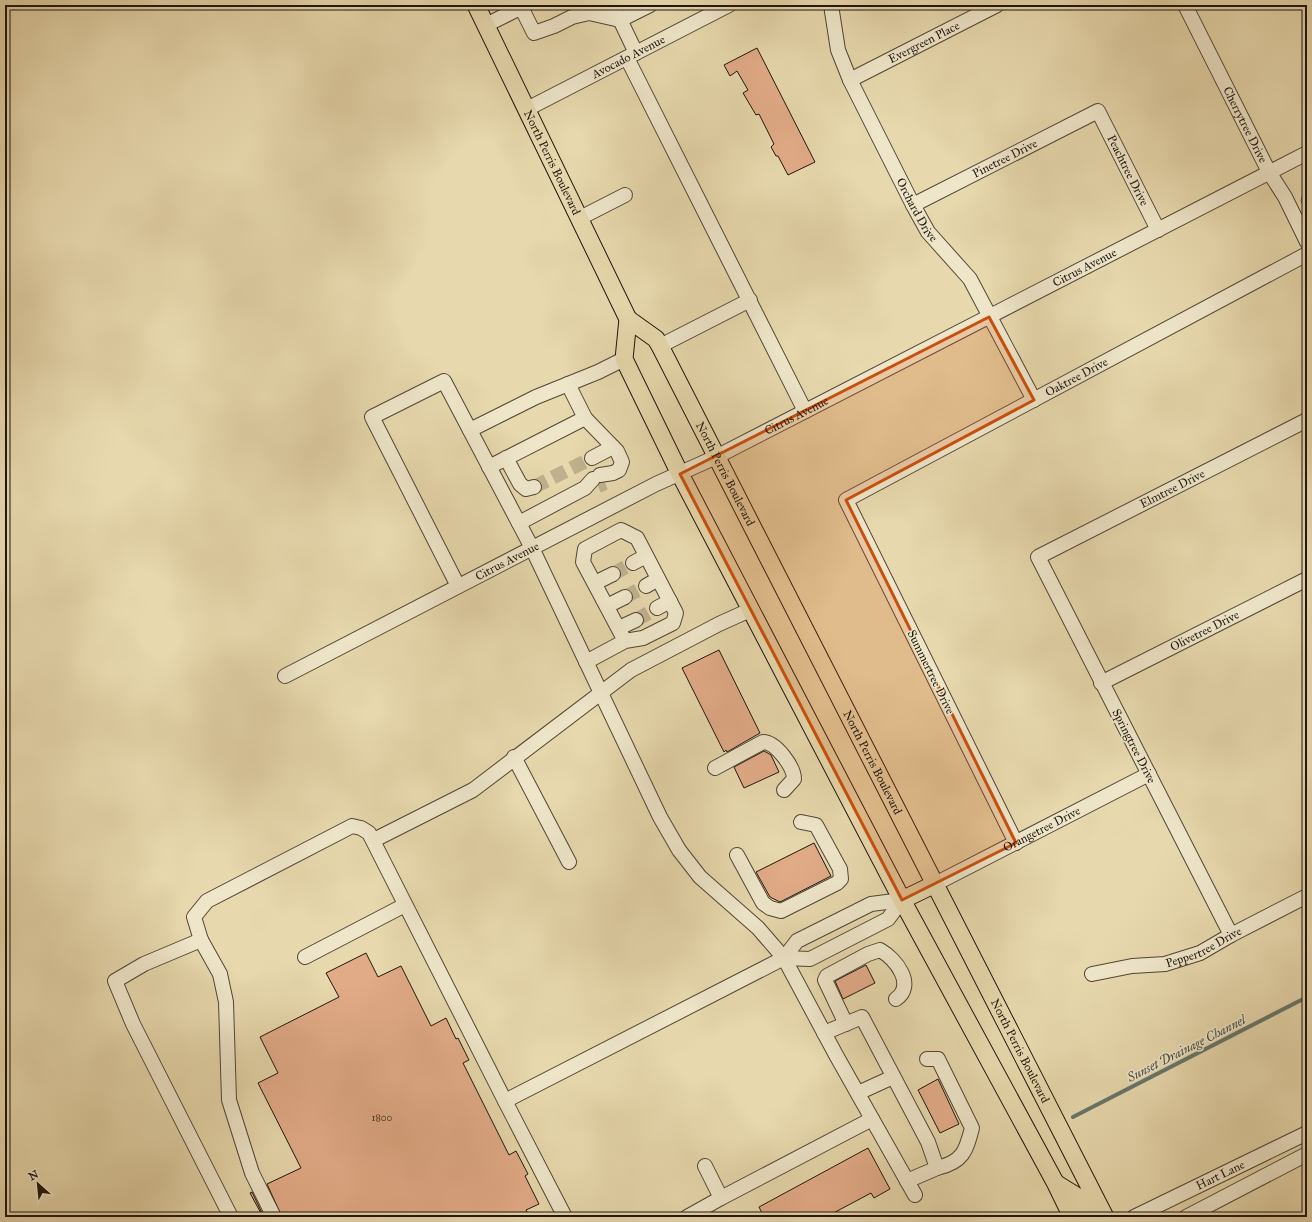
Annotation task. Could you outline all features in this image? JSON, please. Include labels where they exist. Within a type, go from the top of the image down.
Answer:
[{"type":"main road","name":"North Perris Boulevard","points":[[476,5],[628,319],[656,339],[660,346],[1105,1217]]},
{"type":"main road","points":[[628,319],[624,359],[680,474],[902,900],[1056,1184],[1072,1217]]},
{"type":"main road","points":[[902,900],[935,884]]},
{"type":"main road","points":[[1056,1184],[1078,1197],[1088,1217]]},
{"type":"street","points":[[613,5],[620,20],[632,55],[805,411]]},
{"type":"street","points":[[486,25],[522,6],[534,33],[589,13],[620,20],[650,5]]},
{"type":"street","name":"Avocado Avenue","points":[[527,109],[729,5]]},
{"type":"street","name":"Orchard Drive","points":[[831,5],[838,50],[850,80],[913,205],[928,232],[970,280],[1034,400]]},
{"type":"street","name":"Evergreen Place","points":[[850,80],[997,5]]},
{"type":"street","name":"Cherrytree Drive","points":[[1185,5],[1269,172],[1285,197],[1307,242]]},
{"type":"street","name":"Pinetree Drive","points":[[913,205],[1098,111]]},
{"type":"street","name":"Peachtree Drive","points":[[1098,111],[1158,230]]},
{"type":"street","name":"Citrus Avenue","points":[[285,676],[656,484],[716,457],[1307,153]]},
{"type":"street","points":[[580,218],[625,195]]},
{"type":"street","name":"Oaktree Drive","points":[[846,500],[1307,254]]},
{"type":"street","points":[[660,346],[750,300]]},
{"type":"street","points":[[470,430],[536,396],[598,372],[624,359]]},
{"type":"street","points":[[458,586],[372,417],[444,380],[519,522],[660,817],[679,850],[700,877],[758,928],[784,958],[824,1033],[916,1195]]},
{"type":"street","points":[[519,522],[619,470],[622,462],[613,447],[585,418],[568,384]]},
{"type":"street","points":[[489,467],[585,418]]},
{"type":"street","name":"Elmtree Drive","points":[[1038,557],[1307,420]]},
{"type":"street","points":[[592,458],[613,447]]},
{"type":"street","points":[[506,458],[520,484],[526,490],[534,487]]},
{"type":"street","name":"Summertree Drive","points":[[846,500],[1016,843]]},
{"type":"street","points":[[586,662],[625,641],[643,638],[673,623],[676,613],[637,538],[621,530],[585,549],[583,562],[625,641]]},
{"type":"street","points":[[634,563],[646,556]]},
{"type":"street","name":"Springtree Drive","points":[[1038,557],[1231,935]]},
{"type":"street","points":[[595,583],[612,574]]},
{"type":"street","points":[[646,586],[658,579]]},
{"type":"street","name":"Olivetree Drive","points":[[1101,683],[1307,579]]},
{"type":"street","points":[[607,606],[625,597]]},
{"type":"street","points":[[657,608],[670,601]]},
{"type":"street","points":[[374,840],[468,793],[631,670],[719,624],[750,610]]},
{"type":"street","points":[[619,628],[636,620]]},
{"type":"street","points":[[649,635],[659,655]]},
{"type":"street","points":[[716,768],[763,742],[767,742],[773,745],[794,774],[794,780],[784,790]]},
{"type":"street","points":[[514,757],[569,862]]},
{"type":"street","name":"Orangetree Drive","points":[[935,884],[1149,774]]},
{"type":"street","points":[[737,855],[764,903],[776,911],[781,911],[837,883],[841,880],[840,869],[816,825],[801,822]]},
{"type":"street","points":[[274,1217],[252,1173],[229,1100],[226,1002],[220,974],[201,940],[194,917],[207,902],[352,826],[361,828],[369,833],[374,840],[405,905],[565,1217]]},
{"type":"street","name":"Peppertree Drive","points":[[1092,974],[1132,966],[1165,964],[1200,953],[1231,935],[1307,896]]},
{"type":"street","points":[[505,1101],[784,958],[797,941],[871,904],[902,900]]},
{"type":"street","points":[[784,958],[810,959],[888,920],[902,900]]},
{"type":"street","points":[[305,957],[405,905]]},
{"type":"street","points":[[201,940],[144,964],[116,982],[133,1024],[231,1217]]},
{"type":"street","points":[[846,1024],[824,980],[827,976],[868,954],[880,950],[886,953],[904,977],[905,988],[902,995],[896,999]]},
{"type":"street","points":[[824,1033],[862,1017],[928,1142],[937,1168]]},
{"type":"street","points":[[907,1181],[958,1159],[964,1153],[972,1128],[938,1060],[927,1059]]},
{"type":"street","points":[[858,1093],[893,1077]]},
{"type":"street","points":[[687,1217],[872,1119]]},
{"type":"street","name":"Hart Lane","points":[[1134,1217],[1307,1133]]},
{"type":"street","points":[[1174,1198],[1185,1217],[1307,1154]]},
{"type":"street","points":[[705,1166],[721,1198]]},
{"type":"highlighted area","points":[[989,317],[1034,400],[846,500],[1016,843],[902,900],[680,474]]},
{"type":"shaded area","points":[[1307,176],[1307,214],[1301,201]]},
{"type":"building","points":[[757,48],[815,162],[788,175],[778,156],[776,156],[771,147],[774,144],[759,114],[756,115],[743,93],[748,90],[737,71],[730,76],[724,65]]},
{"type":"building","points":[[719,650],[760,733],[727,752],[726,750],[724,752],[682,668]]},
{"type":"building","points":[[764,751],[771,755],[779,772],[744,788],[734,767]]},
{"type":"building","points":[[814,843],[831,876],[780,902],[770,897],[756,872]]},
{"type":"building","points":[[366,953],[378,977],[401,966],[431,1026],[446,1018],[456,1039],[458,1038],[469,1060],[463,1063],[509,1155],[516,1151],[528,1174],[525,1176],[539,1204],[526,1210],[530,1217],[282,1217],[267,1184],[301,1168],[258,1083],[278,1073],[260,1037],[339,997],[326,973]]},
{"type":"building","points":[[866,965],[875,983],[843,999],[835,981]]},
{"type":"building","points":[[938,1079],[959,1124],[940,1133],[918,1090]]},
{"type":"building","points":[[868,1148],[890,1189],[874,1198],[871,1193],[826,1217],[764,1217],[759,1207]]},
{"type":"building","points":[[252,1192],[264,1217],[250,1193]]},
{"type":"waterway","name":"Sunset Drainage Channel","points":[[1073,1117],[1307,997]]},
{"type":"tunnel","points":[[534,487],[592,458]]},
{"type":"tunnel","points":[[598,486],[605,483]]},
{"type":"tunnel","points":[[613,574],[633,563]]},
{"type":"tunnel","points":[[625,597],[646,586]]},
{"type":"tunnel","points":[[636,620],[657,608]]}]
